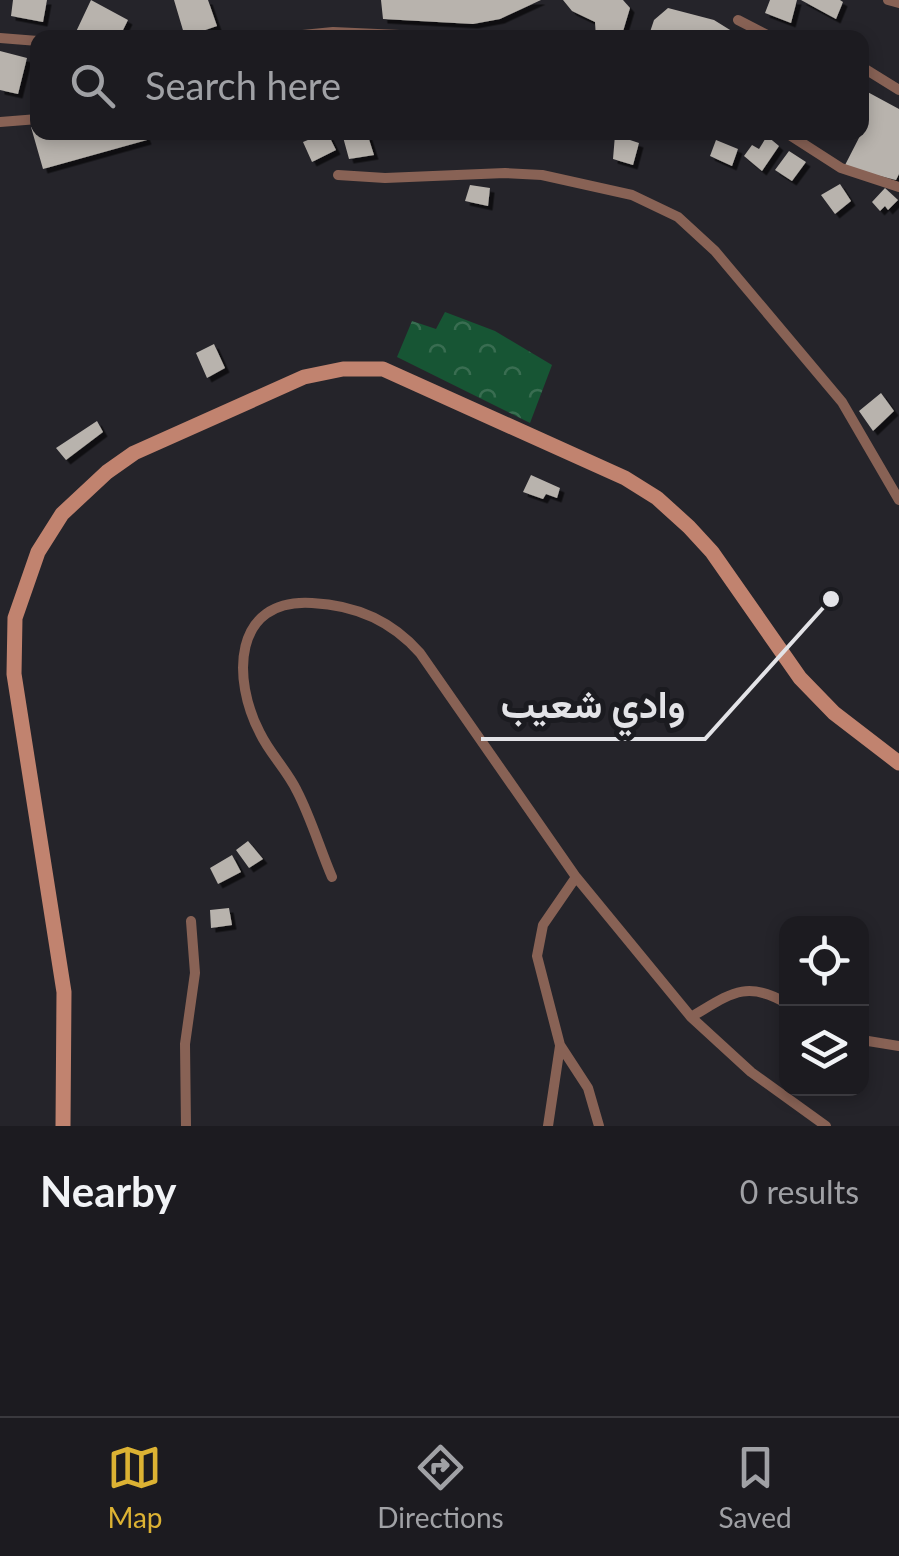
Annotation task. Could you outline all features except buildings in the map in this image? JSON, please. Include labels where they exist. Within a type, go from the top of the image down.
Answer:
[{"type":"main road","points":[[63,1126],[64,992],[14,674],[15,618],[21,594],[38,552],[62,514],[108,472],[134,453],[288,383],[343,369],[384,369],[625,478],[657,498],[689,527],[712,552],[800,678],[834,712],[899,764]]},
{"type":"street","points":[[888,0],[899,2]]},
{"type":"street","points":[[738,20],[757,30]]},
{"type":"street","points":[[0,38],[30,41]]},
{"type":"street","points":[[869,71],[899,90]]},
{"type":"street","points":[[0,122],[30,120]]},
{"type":"street","points":[[798,140],[841,168],[899,187]]},
{"type":"street","points":[[338,176],[542,175],[632,195],[678,217],[715,250],[842,402],[899,500]]},
{"type":"street","points":[[332,877],[298,793],[256,724],[241,677],[246,644],[257,622],[272,611],[298,603],[364,612],[405,637],[576,876],[690,1017],[751,1072],[826,1126]]},
{"type":"street","points":[[576,876],[548,917],[537,946],[539,969],[560,1045],[588,1088],[599,1126]]},
{"type":"street","points":[[186,1126],[186,1044],[194,973],[192,920]]},
{"type":"street","points":[[690,1017],[724,997],[753,989],[779,999]]},
{"type":"street","points":[[869,1041],[899,1046]]},
{"type":"street","points":[[548,1126],[560,1045]]},
{"type":"green space","points":[[445,312],[495,331],[552,365],[530,423],[397,357],[412,321],[436,329]]},
{"type":"place","name":"وادي شعيب","points":[[831,599]]}]
